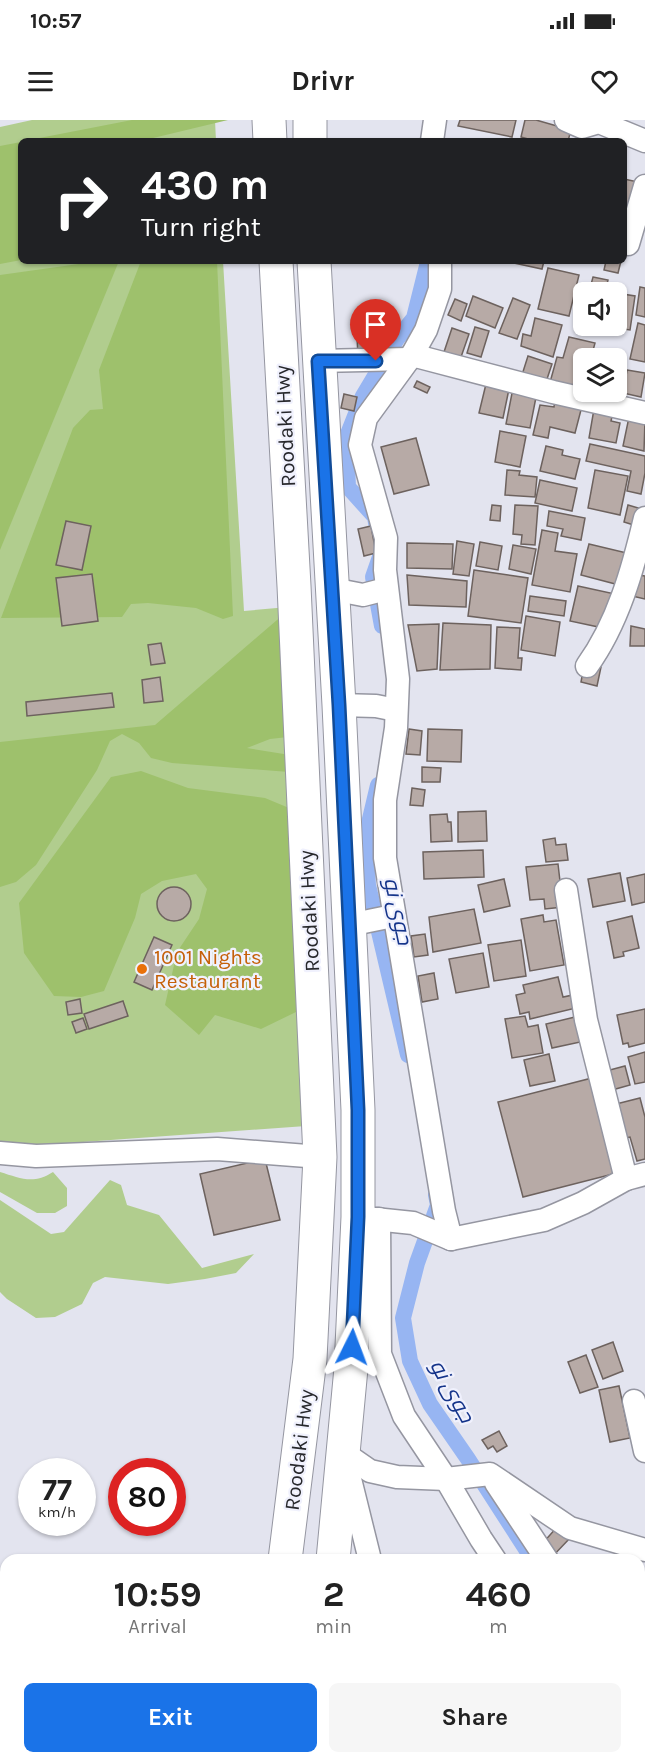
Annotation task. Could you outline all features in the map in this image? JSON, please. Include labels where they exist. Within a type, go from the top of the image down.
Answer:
[{"type":"highway","points":[[269,120],[270,138]]},
{"type":"highway","points":[[310,120],[310,138]]},
{"type":"highway","name":"Roodaki Hwy","points":[[276,264],[294,586],[320,1157],[310,1359],[286,1554]]},
{"type":"highway","name":"Roodaki Hwy","points":[[314,264],[318,361],[365,591],[339,705],[372,921],[358,1110],[368,1218],[334,1554]]},
{"type":"street","points":[[432,138],[435,120]]},
{"type":"street","points":[[566,120],[582,128],[599,122],[645,141]]},
{"type":"street","points":[[628,244],[645,186]]},
{"type":"street","points":[[440,264],[440,290],[426,330],[366,418],[360,445],[386,537],[385,570],[365,591],[398,679],[388,708],[396,728],[385,800],[385,858],[372,921],[442,1199],[442,1236]]},
{"type":"street","points":[[318,361],[359,362],[405,358],[645,413]]},
{"type":"street","points":[[587,666],[600,648],[614,621],[645,518]]},
{"type":"street","points":[[339,705],[388,708]]},
{"type":"street","points":[[491,1554],[446,1479],[404,1416],[380,1354],[368,1218],[413,1223],[442,1236],[543,1220],[636,1177],[586,1020],[566,890]]},
{"type":"street","points":[[0,1153],[36,1156],[218,1149],[320,1157]]},
{"type":"street","points":[[634,1401],[645,1451]]},
{"type":"street","points":[[344,1453],[370,1471],[397,1477],[446,1479],[490,1474],[570,1528],[645,1550]]},
{"type":"street","points":[[344,1453],[369,1554]]},
{"type":"street","points":[[490,1474],[543,1554]]},
{"type":"green space","points":[[32,120],[215,120],[216,138],[18,138],[18,264],[223,264],[244,611],[288,607],[306,1126],[0,1148],[0,127]]},
{"type":"green space","points":[[132,120],[228,120],[153,138],[39,138]]},
{"type":"green space","points":[[18,143],[18,261],[0,264],[0,146]]},
{"type":"green space","points":[[79,264],[118,264],[0,550],[0,275]]},
{"type":"green space","points":[[140,264],[217,264],[233,616],[223,619],[196,608],[148,603],[131,604],[122,617],[1,618],[73,428],[90,410],[103,409],[99,370]]},
{"type":"green space","points":[[284,614],[288,737],[270,739],[247,748],[290,755],[289,772],[172,763],[151,758],[139,743],[122,734],[110,741],[97,770],[36,865],[16,882],[0,887],[0,742],[155,725]]},
{"type":"green space","points":[[141,771],[188,788],[265,798],[289,808],[296,1012],[261,1029],[215,1015],[199,1035],[165,1005],[177,952],[199,919],[207,889],[196,874],[162,881],[141,894],[135,918],[104,991],[81,997],[54,996],[24,953],[19,903],[111,777]]},
{"type":"green space","points":[[0,1172],[33,1179],[53,1172],[67,1188],[67,1206],[55,1213],[37,1213],[0,1192]]},
{"type":"green space","points":[[110,1180],[121,1185],[127,1205],[159,1215],[202,1268],[254,1254],[236,1273],[205,1279],[168,1284],[105,1277],[93,1283],[82,1304],[55,1317],[36,1318],[7,1299],[0,1292],[0,1200],[51,1234],[64,1232]]},
{"type":"building","points":[[460,120],[516,120],[512,137],[458,126]]},
{"type":"building","points":[[525,120],[536,120],[571,130],[569,138],[521,137]]},
{"type":"building","points":[[627,180],[638,182],[627,214]]},
{"type":"building","points":[[518,264],[543,264],[542,269]]},
{"type":"building","points":[[605,264],[620,264],[618,273],[604,270]]},
{"type":"building","points":[[548,268],[579,275],[577,282],[573,282],[573,300],[569,316],[538,309]]},
{"type":"building","points":[[593,277],[608,280],[608,282],[592,282]]},
{"type":"building","points":[[640,287],[645,288],[645,317],[636,315]]},
{"type":"building","points":[[627,295],[635,296],[630,330],[627,330]]},
{"type":"building","points":[[473,296],[503,308],[495,328],[466,316]]},
{"type":"building","points":[[513,298],[530,305],[517,339],[499,333]]},
{"type":"building","points":[[455,299],[467,304],[461,321],[448,315]]},
{"type":"building","points":[[378,315],[380,356],[358,357],[356,316]]},
{"type":"building","points":[[535,318],[562,325],[553,357],[521,346],[523,334],[531,336]]},
{"type":"building","points":[[638,323],[645,325],[645,362],[630,359]]},
{"type":"building","points":[[475,327],[489,331],[481,357],[467,353]]},
{"type":"building","points":[[452,328],[469,334],[461,357],[444,352]]},
{"type":"building","points":[[569,337],[595,343],[594,348],[573,348],[573,393],[549,386],[557,357],[563,358]]},
{"type":"building","points":[[528,356],[552,364],[545,385],[521,378]]},
{"type":"building","points":[[627,370],[645,373],[641,397],[627,394]]},
{"type":"building","points":[[417,381],[430,387],[427,393],[414,387]]},
{"type":"building","points":[[486,384],[509,389],[503,418],[479,413]]},
{"type":"building","points":[[513,388],[537,392],[530,428],[506,424]]},
{"type":"building","points":[[344,394],[357,397],[354,411],[341,408]]},
{"type":"building","points":[[555,400],[582,406],[575,433],[550,427],[548,438],[533,435],[540,405],[554,407]]},
{"type":"building","points":[[594,409],[613,412],[611,421],[620,423],[616,443],[589,438]]},
{"type":"building","points":[[629,417],[645,420],[644,451],[623,446]]},
{"type":"building","points":[[500,431],[526,436],[520,467],[495,462]]},
{"type":"building","points":[[416,438],[429,485],[394,494],[381,447]]},
{"type":"building","points":[[590,444],[645,456],[641,494],[627,491],[631,471],[586,461]]},
{"type":"building","points":[[546,446],[563,450],[562,455],[580,459],[575,479],[540,471]]},
{"type":"building","points":[[507,470],[520,471],[519,475],[537,477],[535,497],[505,495]]},
{"type":"building","points":[[595,470],[628,476],[620,515],[588,508]]},
{"type":"building","points":[[540,480],[577,488],[572,511],[535,503]]},
{"type":"building","points":[[492,505],[501,506],[500,521],[490,520]]},
{"type":"building","points":[[515,505],[538,506],[535,545],[521,544],[522,535],[513,534]]},
{"type":"building","points":[[628,505],[645,510],[640,527],[624,522]]},
{"type":"building","points":[[549,511],[585,518],[581,540],[561,536],[563,529],[547,526]]},
{"type":"building","points":[[66,521],[91,526],[82,570],[56,565]]},
{"type":"building","points":[[371,526],[376,553],[364,556],[358,529]]},
{"type":"building","points":[[542,530],[558,533],[555,551],[577,554],[570,592],[532,585]]},
{"type":"building","points":[[457,541],[474,544],[469,576],[453,574]]},
{"type":"building","points":[[480,542],[502,546],[498,570],[476,566]]},
{"type":"building","points":[[407,543],[453,544],[452,569],[407,568]]},
{"type":"building","points":[[589,544],[631,554],[623,586],[581,575]]},
{"type":"building","points":[[513,545],[536,549],[531,574],[509,569]]},
{"type":"building","points":[[474,570],[528,578],[521,623],[468,616]]},
{"type":"building","points":[[92,574],[98,621],[62,626],[56,578]]},
{"type":"building","points":[[407,575],[467,581],[466,607],[409,605]]},
{"type":"building","points":[[638,575],[645,576],[645,599],[632,596]]},
{"type":"building","points":[[578,586],[615,594],[608,629],[570,621]]},
{"type":"building","points":[[530,596],[566,601],[564,616],[528,611]]},
{"type":"building","points":[[526,616],[560,622],[555,656],[521,650]]},
{"type":"building","points":[[443,623],[491,625],[490,669],[440,670]]},
{"type":"building","points":[[439,624],[437,669],[417,671],[408,625]]},
{"type":"building","points":[[631,626],[645,629],[645,646],[630,646]]},
{"type":"building","points":[[497,627],[520,628],[518,658],[522,658],[521,670],[495,668]]},
{"type":"building","points":[[161,643],[165,663],[151,665],[148,645]]},
{"type":"building","points":[[593,665],[601,667],[597,686],[581,682],[583,671]]},
{"type":"building","points":[[160,677],[163,701],[144,703],[142,680]]},
{"type":"building","points":[[112,693],[114,707],[27,716],[26,702]]},
{"type":"building","points":[[409,729],[422,731],[420,755],[406,754]]},
{"type":"building","points":[[428,729],[462,730],[461,762],[427,761]]},
{"type":"building","points":[[422,767],[441,768],[440,782],[422,782]]},
{"type":"building","points":[[412,788],[425,790],[423,806],[410,805]]},
{"type":"building","points":[[486,811],[487,841],[458,842],[458,812]]},
{"type":"building","points":[[447,814],[448,822],[451,822],[452,841],[431,842],[430,815]]},
{"type":"building","points":[[555,838],[556,845],[566,844],[568,860],[546,862],[543,840]]},
{"type":"building","points":[[483,850],[484,877],[424,879],[423,852]]},
{"type":"building","points":[[558,864],[563,907],[545,909],[544,899],[530,900],[526,867]]},
{"type":"building","points":[[620,873],[625,901],[593,907],[588,879]]},
{"type":"building","points":[[645,874],[645,902],[632,905],[627,878]]},
{"type":"building","points":[[504,879],[510,906],[484,912],[478,885]]},
{"type":"building","points":[[174,887],[186,892],[191,904],[186,916],[174,921],[162,916],[157,904],[162,892]]},
{"type":"building","points":[[474,909],[481,943],[433,952],[429,917]]},
{"type":"building","points":[[543,915],[544,922],[556,920],[564,965],[530,971],[521,919]]},
{"type":"building","points":[[632,916],[639,948],[623,952],[624,956],[614,958],[607,922]]},
{"type":"building","points":[[425,934],[428,955],[414,957],[411,936]]},
{"type":"building","points":[[154,937],[172,945],[152,990],[134,982]]},
{"type":"building","points":[[521,940],[526,976],[494,981],[488,945]]},
{"type":"building","points":[[483,953],[489,987],[456,993],[449,959]]},
{"type":"building","points":[[434,973],[438,999],[422,1002],[418,976]]},
{"type":"building","points":[[558,977],[563,997],[573,995],[576,1008],[530,1019],[529,1012],[520,1014],[516,995],[525,993],[523,985]]},
{"type":"building","points":[[80,999],[82,1013],[68,1015],[66,1002]]},
{"type":"building","points":[[123,1001],[128,1016],[89,1029],[84,1014]]},
{"type":"building","points":[[645,1009],[645,1043],[629,1047],[628,1043],[623,1044],[617,1015]]},
{"type":"building","points":[[525,1016],[528,1027],[538,1025],[543,1053],[512,1058],[505,1019]]},
{"type":"building","points":[[579,1016],[585,1041],[552,1048],[546,1024]]},
{"type":"building","points":[[83,1018],[87,1029],[76,1033],[72,1022]]},
{"type":"building","points":[[645,1052],[645,1082],[635,1084],[628,1057]]},
{"type":"building","points":[[549,1054],[555,1081],[530,1086],[524,1060]]},
{"type":"building","points":[[625,1066],[630,1085],[612,1090],[606,1071]]},
{"type":"building","points":[[592,1078],[617,1173],[523,1197],[498,1102]]},
{"type":"building","points":[[640,1098],[645,1117],[645,1159],[637,1161],[630,1137],[625,1138],[616,1104]]},
{"type":"building","points":[[265,1159],[280,1220],[214,1235],[200,1174]]},
{"type":"building","points":[[613,1342],[623,1371],[603,1379],[592,1350]]},
{"type":"building","points":[[586,1355],[598,1387],[580,1393],[568,1362]]},
{"type":"building","points":[[619,1386],[630,1438],[610,1442],[599,1390]]},
{"type":"building","points":[[499,1431],[507,1446],[497,1452],[493,1446],[488,1449],[482,1440]]},
{"type":"building","points":[[558,1526],[570,1538],[555,1554],[549,1554],[541,1545]]},
{"type":"waterway","name":"جوی نو","points":[[376,523],[375,517],[348,487],[346,439],[363,396],[397,339],[414,318],[427,264]]},
{"type":"waterway","name":"جوی نو","points":[[380,552],[373,577],[382,626]]},
{"type":"waterway","name":"جوی نو","points":[[378,785],[365,840],[368,885],[408,1055]]},
{"type":"waterway","name":"جوی نو","points":[[436,1195],[438,1205],[417,1263],[403,1318],[410,1361],[430,1404],[529,1554]]},
{"type":"place","name":"1001 Nights Restaurant","points":[[142,969]]},
{"type":"route","points":[[352,1347],[358,1217],[358,1110],[339,705],[318,361],[376,361]]}]
